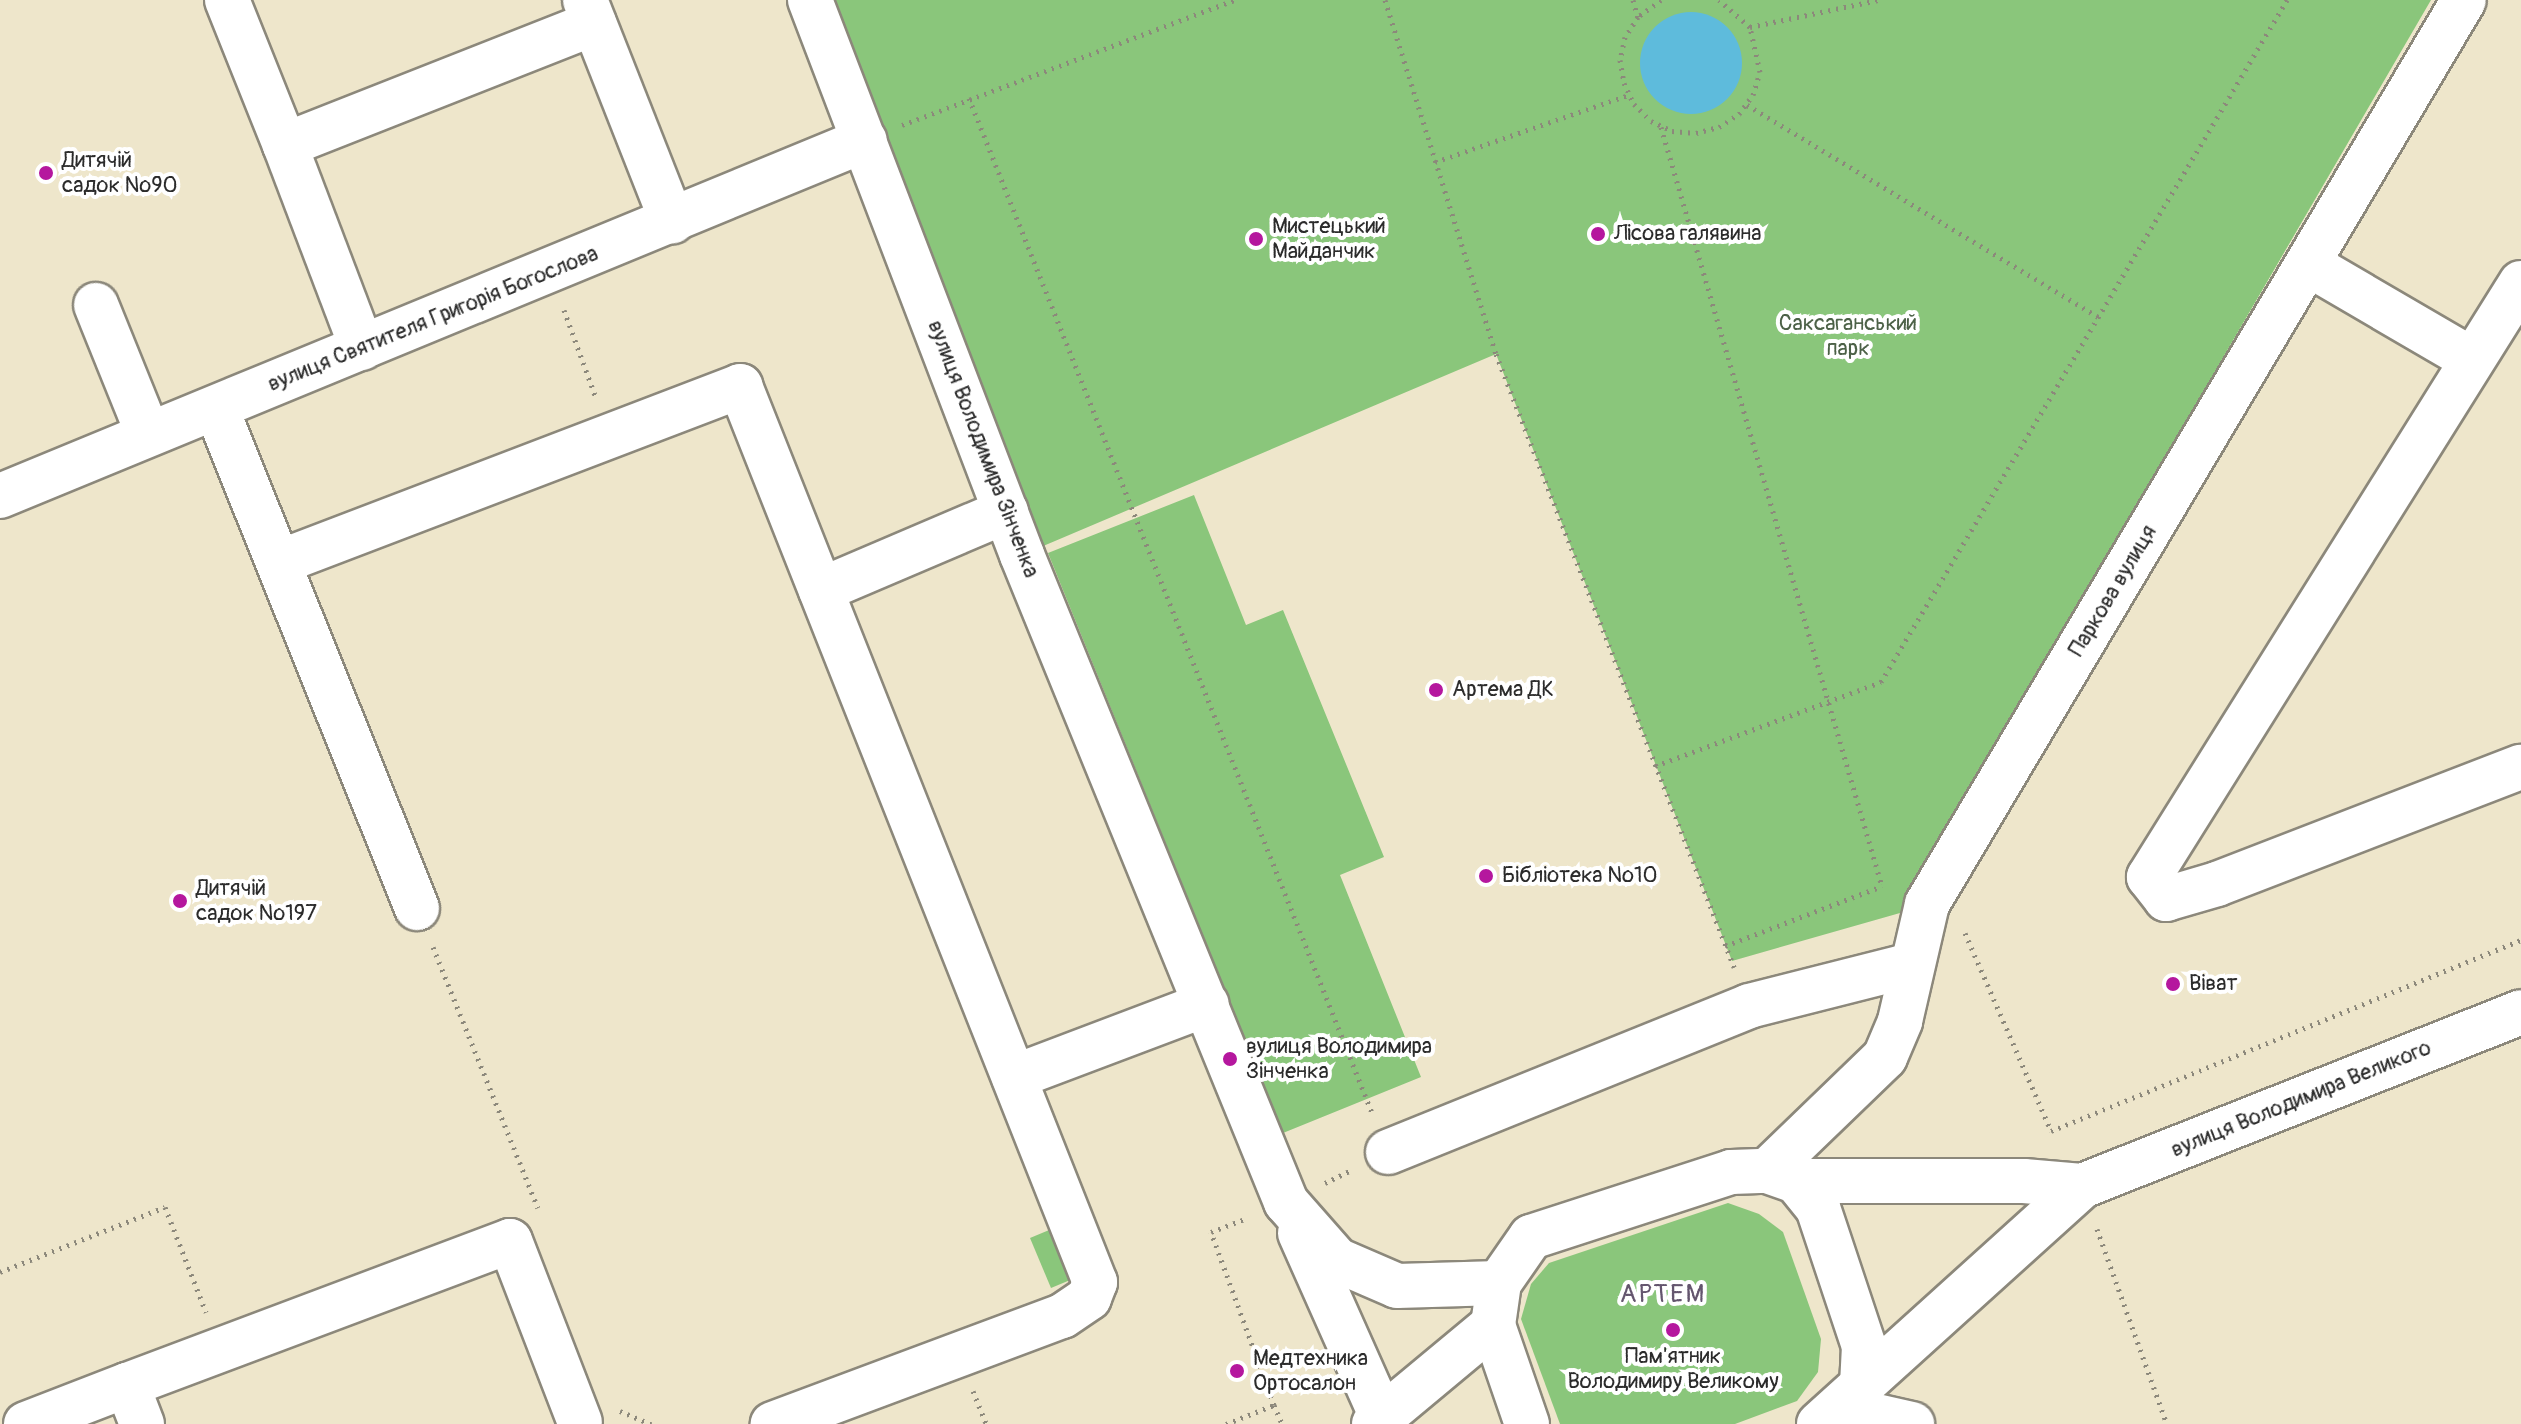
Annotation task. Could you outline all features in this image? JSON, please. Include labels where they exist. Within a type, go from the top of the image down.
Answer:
[{"type":"main road","points":[[227,0],[362,348]]},
{"type":"main road","name":"вулиця Володимира Зінченка","points":[[810,0],[1006,511],[1286,1202],[1337,1260],[1397,1286],[1496,1304]]},
{"type":"main road","name":"Паркова вулиця","points":[[1782,1176],[1885,1057],[1900,1021],[1927,904],[2464,0]]},
{"type":"main road","points":[[285,145],[589,11],[672,221]]},
{"type":"main road","name":"вулиця Святителя Григорія Богослова","points":[[0,496],[865,140]]},
{"type":"main road","points":[[2308,264],[2472,360]]},
{"type":"main road","points":[[2521,283],[2149,877],[2166,899],[2205,888],[2521,767]]},
{"type":"main road","points":[[96,305],[148,434]]},
{"type":"main road","points":[[280,562],[740,386],[1095,1282],[1089,1298],[1062,1316],[773,1424]]},
{"type":"main road","points":[[216,408],[417,908]]},
{"type":"main road","points":[[821,590],[1006,511]]},
{"type":"main road","points":[[1388,1152],[1749,1006],[1911,965]]},
{"type":"main road","points":[[1014,1077],[1207,1004]]},
{"type":"main road","name":"вулиця Володимира Великого","points":[[2082,1186],[2521,1012]]},
{"type":"main road","points":[[1286,1202],[1378,1419],[1496,1304],[1531,1237],[1731,1172],[1782,1176],[2024,1181],[2082,1186]]},
{"type":"main road","points":[[1782,1176],[1818,1208],[1864,1346],[1841,1406]]},
{"type":"main road","points":[[1841,1406],[2082,1186]]},
{"type":"main road","points":[[26,1424],[135,1405],[221,1350],[510,1241],[600,1416]]},
{"type":"main road","points":[[1496,1304],[1527,1424]]},
{"type":"main road","points":[[1841,1406],[1912,1424]]},
{"type":"path","points":[[865,140],[1234,0]]},
{"type":"path","points":[[1385,0],[1496,354],[1749,1006]]},
{"type":"path","points":[[1633,0],[1638,17]]},
{"type":"path","points":[[1661,0],[1638,17],[1625,37],[1620,60],[1628,95],[1642,114],[1661,127],[1708,131],[1747,105],[1761,61],[1750,27],[1719,0]]},
{"type":"path","points":[[1750,27],[1878,0]]},
{"type":"path","points":[[1655,766],[1881,682],[2287,0]]},
{"type":"path","points":[[1435,162],[1628,95]]},
{"type":"path","points":[[969,98],[1388,1152]]},
{"type":"path","points":[[1747,105],[2098,317]]},
{"type":"path","points":[[1661,127],[1882,886]]},
{"type":"path","points":[[549,272],[610,435]]},
{"type":"path","points":[[1725,946],[1882,886],[1927,904]]},
{"type":"path","points":[[417,908],[543,1219]]},
{"type":"path","points":[[2051,1131],[2082,1186],[2167,1424]]},
{"type":"path","points":[[0,1272],[165,1207],[221,1350]]},
{"type":"path","points":[[1211,1232],[1282,1424]]},
{"type":"path","points":[[614,1396],[600,1416],[651,1424]]},
{"type":"path","points":[[1226,1424],[1274,1405]]},
{"type":"green space","name":"Саксаганський парк","points":[[810,0],[2431,0],[1900,913],[1732,961],[1496,354],[1022,555]]},
{"type":"green space","points":[[1194,495],[1246,625],[1283,610],[1384,857],[1340,875],[1421,1077],[1283,1133],[1048,553]]},
{"type":"green space","points":[[1728,1203],[1759,1214],[1783,1232],[1821,1339],[1818,1372],[1797,1401],[1735,1424],[1560,1424],[1521,1319],[1531,1284],[1549,1263]]},
{"type":"green space","points":[[1054,1228],[1075,1278],[1051,1288],[1030,1238]]},
{"type":"water","points":[[1691,12],[1710,16],[1727,27],[1738,44],[1742,63],[1738,82],[1727,99],[1710,110],[1691,114],[1672,110],[1655,99],[1644,82],[1640,63],[1644,44],[1655,27],[1672,16]]},
{"type":"place","name":"Дитячiй садок №90","points":[[46,173]]},
{"type":"place","name":"Лісова галявина","points":[[1598,234]]},
{"type":"place","name":"Мистецький Майданчик","points":[[1256,239]]},
{"type":"place","name":"Артема ДК","points":[[1436,690]]},
{"type":"place","name":"Бібліотека №10","points":[[1486,876]]},
{"type":"place","name":"Дитячій садок №197","points":[[180,901]]},
{"type":"place","name":"Віват","points":[[2173,984]]},
{"type":"place","name":"вулиця Володимира Зінченка","points":[[1230,1059]]},
{"type":"place","name":"Пам'ятник Володимиру Великому","points":[[1673,1330]]},
{"type":"place","name":"Медтехника Ортосалон","points":[[1237,1371]]},
{"type":"district","name":"АРТЕМ","points":[[1663,1295]]}]
